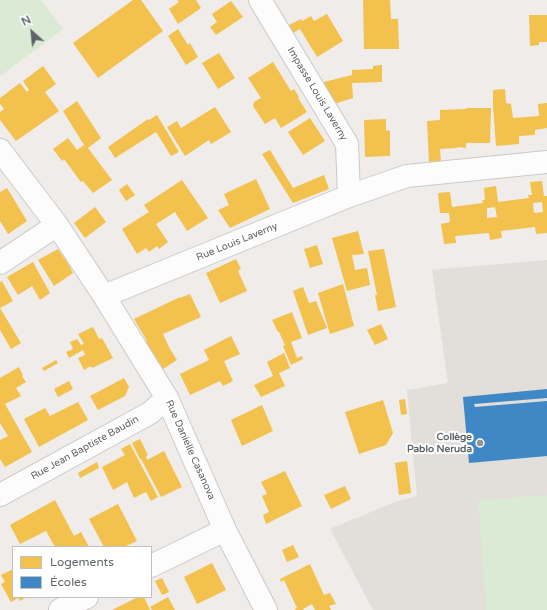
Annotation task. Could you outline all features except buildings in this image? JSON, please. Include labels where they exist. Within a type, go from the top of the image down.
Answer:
[{"type":"street","name":"Impasse Louis Laverny","points":[[260,0],[347,144],[349,196]]},
{"type":"street","points":[[0,150],[57,225],[104,296]]},
{"type":"street","name":"Rue Louis Laverny","points":[[104,296],[349,196],[407,176],[547,162]]},
{"type":"street","points":[[0,263],[57,225]]},
{"type":"street","name":"Rue Danielle Casanova","points":[[104,296],[167,398],[225,530],[266,610]]},
{"type":"street","name":"Rue Jean Baptiste Baudin","points":[[0,495],[150,413],[167,398]]},
{"type":"street","points":[[152,566],[225,530]]},
{"type":"street","points":[[60,610],[84,598]]},
{"type":"shaded area","name":"Collège Pablo Neruda","points":[[547,260],[547,610],[373,610],[330,529],[395,502],[417,496],[407,390],[448,383],[432,270]]},
{"type":"green space","points":[[0,0],[41,0],[63,29],[0,76]]},
{"type":"green space","points":[[547,495],[547,610],[486,610],[478,500]]},
{"type":"place","name":"Collège Pablo Neruda","points":[[480,443]]}]
